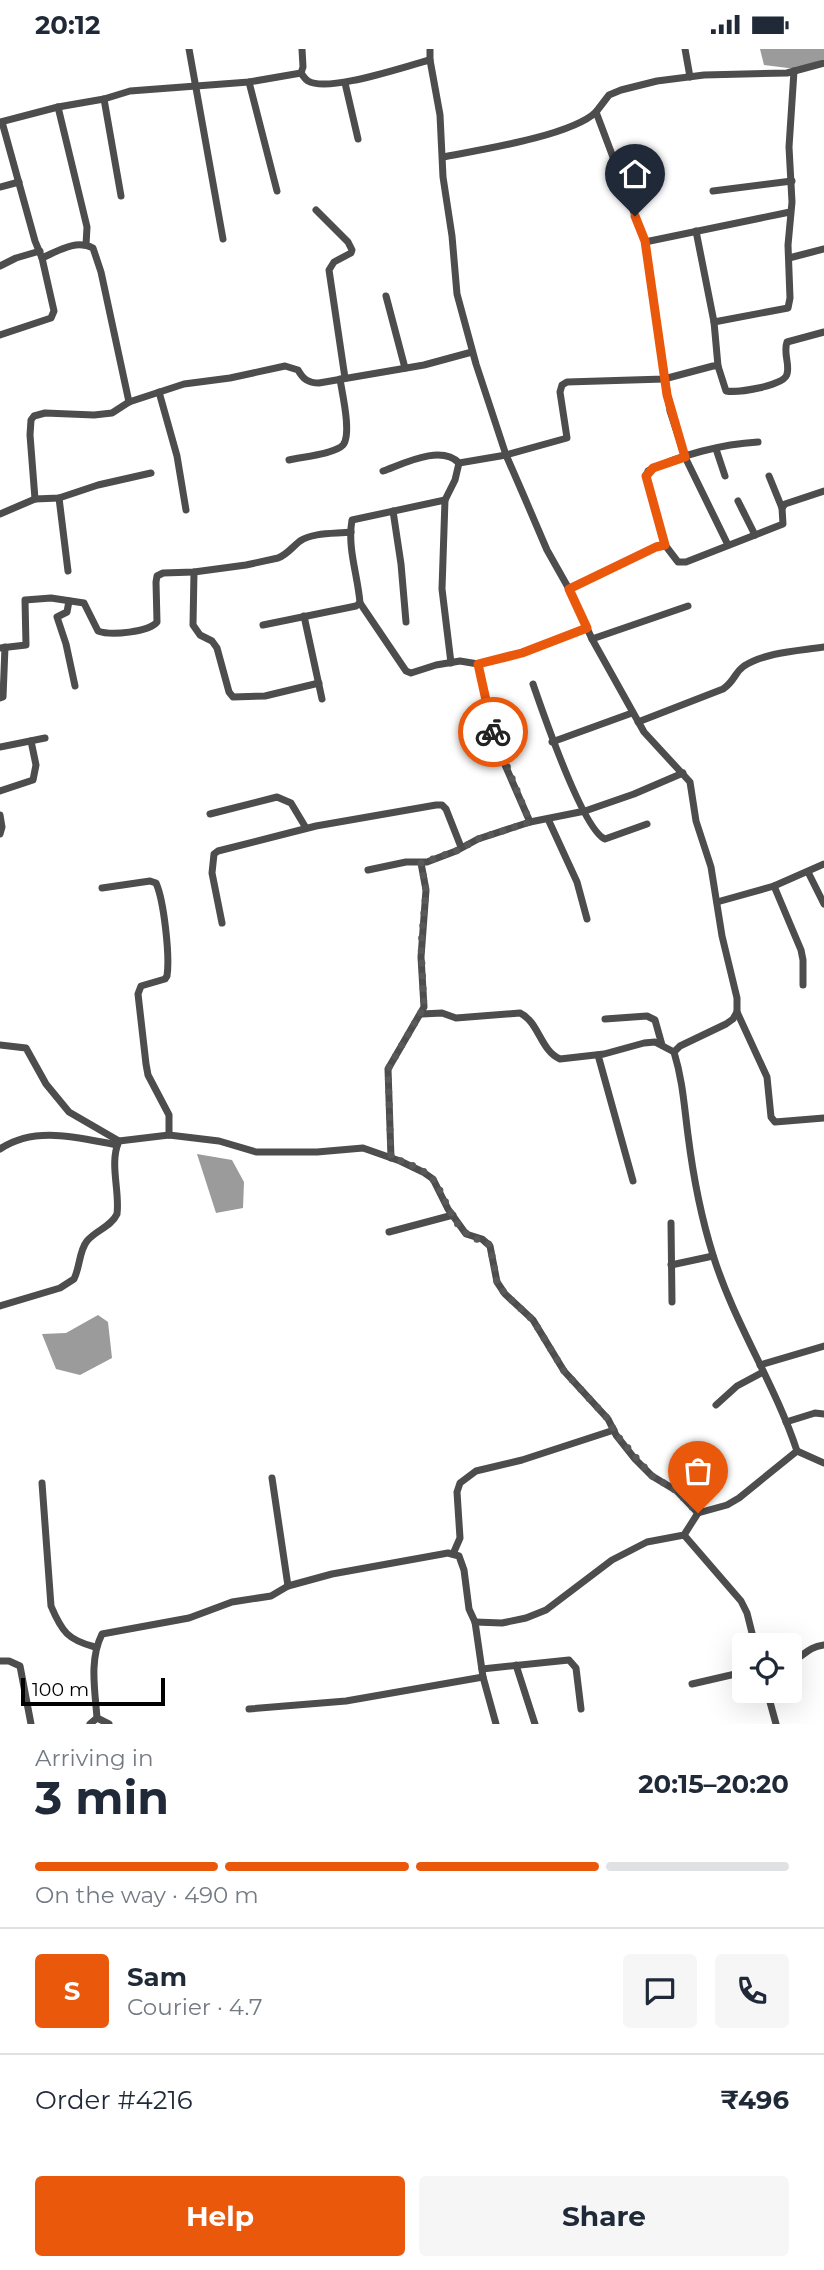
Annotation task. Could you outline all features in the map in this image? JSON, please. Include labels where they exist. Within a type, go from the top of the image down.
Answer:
[{"type":"street","points":[[189,49],[223,239]]},
{"type":"street","points":[[300,73],[303,67],[302,49]]},
{"type":"street","points":[[430,49],[439,101],[457,294],[472,352],[506,455],[547,550],[632,713],[655,745],[690,782],[696,821],[711,867],[737,998],[737,1012],[767,1077],[771,1117],[775,1122],[824,1118]]},
{"type":"street","points":[[685,49],[690,77]]},
{"type":"street","points":[[300,73],[308,81],[324,84],[345,83],[430,60]]},
{"type":"street","points":[[443,157],[517,142],[586,121],[608,95],[621,90],[690,77],[794,71],[824,63]]},
{"type":"street","points":[[714,322],[788,308],[792,181],[789,147],[794,71]]},
{"type":"street","points":[[0,335],[51,319],[54,311],[41,254],[1,122],[130,91],[249,82],[300,73]]},
{"type":"street","points":[[249,82],[276,191]]},
{"type":"street","points":[[345,83],[358,139]]},
{"type":"street","points":[[104,99],[121,196]]},
{"type":"street","points":[[58,107],[88,227],[86,245]]},
{"type":"street","points":[[596,112],[645,241],[670,411],[685,457],[728,545]]},
{"type":"street","points":[[713,191],[792,181]]},
{"type":"street","points":[[0,187],[19,183]]},
{"type":"street","points":[[289,460],[335,450],[343,445],[345,439],[342,378],[329,270],[334,262],[352,250],[348,242],[316,210]]},
{"type":"street","points":[[645,241],[790,212]]},
{"type":"street","points":[[696,231],[714,322],[718,366],[726,391],[777,384],[786,379],[787,342],[824,332]]},
{"type":"street","points":[[0,266],[16,258],[76,244],[93,248],[101,272],[129,402]]},
{"type":"street","points":[[789,258],[824,249]]},
{"type":"street","points":[[386,296],[405,368]]},
{"type":"street","points":[[35,499],[30,435],[31,420],[34,416],[45,413],[94,415],[112,412],[129,402],[184,384],[230,378],[285,366],[298,370],[301,377],[311,383],[405,368],[472,352]]},
{"type":"street","points":[[459,463],[506,455],[567,438],[560,392],[562,385],[567,382],[664,379],[718,366]]},
{"type":"street","points":[[159,392],[177,456],[186,510]]},
{"type":"street","points":[[758,442],[685,457],[653,468],[646,476],[665,545],[678,562],[685,562],[783,524],[782,508],[769,476]]},
{"type":"street","points":[[716,449],[725,476]]},
{"type":"street","points":[[383,471],[413,460],[441,455],[452,457],[459,463]]},
{"type":"street","points":[[451,663],[442,589],[445,500],[455,480],[459,463]]},
{"type":"street","points":[[0,514],[35,499],[59,498],[98,485],[151,473]]},
{"type":"street","points":[[782,508],[785,504],[824,491]]},
{"type":"street","points":[[59,498],[68,571]]},
{"type":"street","points":[[445,500],[352,520],[359,603],[406,671],[411,673],[460,661],[478,664],[522,653],[587,628]]},
{"type":"street","points":[[738,501],[755,535]]},
{"type":"street","points":[[393,511],[406,622]]},
{"type":"street","points":[[0,698],[4,697],[3,648],[26,645],[26,600],[51,598],[84,603],[98,631],[102,633],[153,626],[158,622],[157,576],[163,573],[194,572],[278,558],[289,553],[301,541],[312,537],[351,532]]},
{"type":"street","points":[[569,589],[665,545]]},
{"type":"street","points":[[194,572],[193,625],[196,631],[212,641],[217,648],[229,692],[233,697],[265,696],[319,683]]},
{"type":"street","points":[[69,601],[67,612],[57,617],[75,686]]},
{"type":"street","points":[[263,625],[352,608],[359,603]]},
{"type":"street","points":[[592,639],[688,606]]},
{"type":"street","points":[[304,616],[322,698]]},
{"type":"street","points":[[638,722],[723,689],[733,683],[737,671],[757,659],[824,647]]},
{"type":"street","points":[[478,664],[495,741],[530,822]]},
{"type":"street","points":[[533,684],[552,741],[599,837],[604,839],[648,824]]},
{"type":"street","points":[[552,741],[632,713]]},
{"type":"street","points":[[0,747],[45,738]]},
{"type":"street","points":[[0,791],[33,780],[36,765],[31,741]]},
{"type":"street","points":[[368,870],[406,862],[421,863],[530,822],[585,811],[684,773]]},
{"type":"street","points":[[210,814],[277,797],[290,803],[306,828]]},
{"type":"street","points":[[222,923],[212,873],[214,854],[218,851],[306,828],[442,805],[461,847]]},
{"type":"street","points":[[0,815],[0,834]]},
{"type":"street","points":[[548,819],[577,882],[587,919]]},
{"type":"street","points":[[391,1157],[388,1069],[411,1027],[422,1013],[424,999],[421,945],[426,890],[421,863]]},
{"type":"street","points":[[717,902],[774,885],[824,864]]},
{"type":"street","points":[[808,872],[824,904]]},
{"type":"street","points":[[102,888],[150,881],[156,883],[159,891],[165,929],[167,975],[164,979],[141,986],[138,994],[148,1075],[166,1105],[169,1135]]},
{"type":"street","points":[[774,885],[801,950],[803,985]]},
{"type":"street","points":[[674,1052],[680,1046],[726,1024],[737,1012]]},
{"type":"street","points":[[422,1013],[442,1013],[456,1018],[520,1013],[528,1017],[554,1056],[565,1059],[598,1055],[655,1042],[674,1052],[686,1099],[690,1147],[713,1256],[797,1451],[824,1463]]},
{"type":"street","points":[[605,1019],[647,1016],[655,1020],[662,1045]]},
{"type":"street","points":[[0,1045],[26,1048],[46,1084],[69,1112],[118,1143]]},
{"type":"street","points":[[598,1055],[633,1181]]},
{"type":"street","points":[[0,1149],[27,1137],[49,1134],[118,1143],[169,1135],[219,1141],[256,1152],[317,1152],[363,1148],[413,1166],[433,1179],[466,1234],[482,1239],[490,1245],[497,1282],[505,1294],[533,1320],[564,1371],[608,1419],[635,1459],[652,1476],[677,1491],[698,1513]]},
{"type":"street","points":[[0,1306],[60,1288],[74,1279],[83,1247],[91,1236],[114,1220],[117,1214],[118,1143]]},
{"type":"street","points":[[388,1232],[453,1215]]},
{"type":"street","points":[[671,1223],[672,1302]]},
{"type":"street","points":[[671,1265],[713,1256]]},
{"type":"street","points":[[716,1405],[762,1369],[824,1346]]},
{"type":"street","points":[[786,1422],[815,1413],[824,1414]]},
{"type":"street","points":[[453,1554],[460,1538],[457,1486],[468,1477],[476,1471],[522,1460],[614,1430]]},
{"type":"street","points":[[475,1622],[502,1623],[546,1610],[624,1554],[647,1542],[684,1535],[698,1513],[727,1505],[739,1498],[797,1451]]},
{"type":"street","points":[[272,1478],[288,1586]]},
{"type":"street","points":[[42,1483],[51,1606],[57,1621],[69,1637],[95,1647]]},
{"type":"street","points":[[684,1535],[741,1601],[752,1633]]},
{"type":"street","points":[[109,1724],[92,1722],[95,1647],[102,1635],[189,1618],[232,1602],[271,1596],[288,1586],[332,1574],[448,1553],[459,1556],[464,1570],[469,1609],[475,1622],[483,1673],[496,1724]]},
{"type":"street","points":[[802,1656],[808,1649],[824,1646]]},
{"type":"street","points":[[249,1709],[346,1701],[516,1665],[561,1660],[572,1662],[576,1668],[581,1709]]},
{"type":"street","points":[[0,1661],[9,1661],[20,1666],[31,1724]]},
{"type":"street","points":[[516,1665],[535,1724]]},
{"type":"street","points":[[692,1684],[732,1675]]},
{"type":"street","points":[[770,1703],[776,1724]]},
{"type":"shaded area","points":[[760,49],[824,49],[824,59],[796,69],[764,65]]},
{"type":"shaded area","points":[[197,1154],[232,1160],[244,1182],[243,1208],[216,1213]]},
{"type":"shaded area","points":[[98,1315],[108,1322],[112,1358],[80,1375],[56,1369],[42,1334],[66,1333]]},
{"type":"way so far","points":[[493,732],[530,822],[478,839],[440,858],[421,863],[426,890],[421,945],[424,1007],[388,1069],[391,1157],[413,1166],[433,1179],[466,1234],[482,1239],[490,1245],[497,1282],[505,1294],[533,1320],[564,1371],[608,1419],[635,1459],[652,1476],[677,1491],[698,1513]]},
{"type":"route","points":[[493,732],[478,664],[522,653],[587,628],[569,589],[614,566],[665,545],[646,476],[653,468],[685,457],[670,411],[645,241],[635,216]]}]
